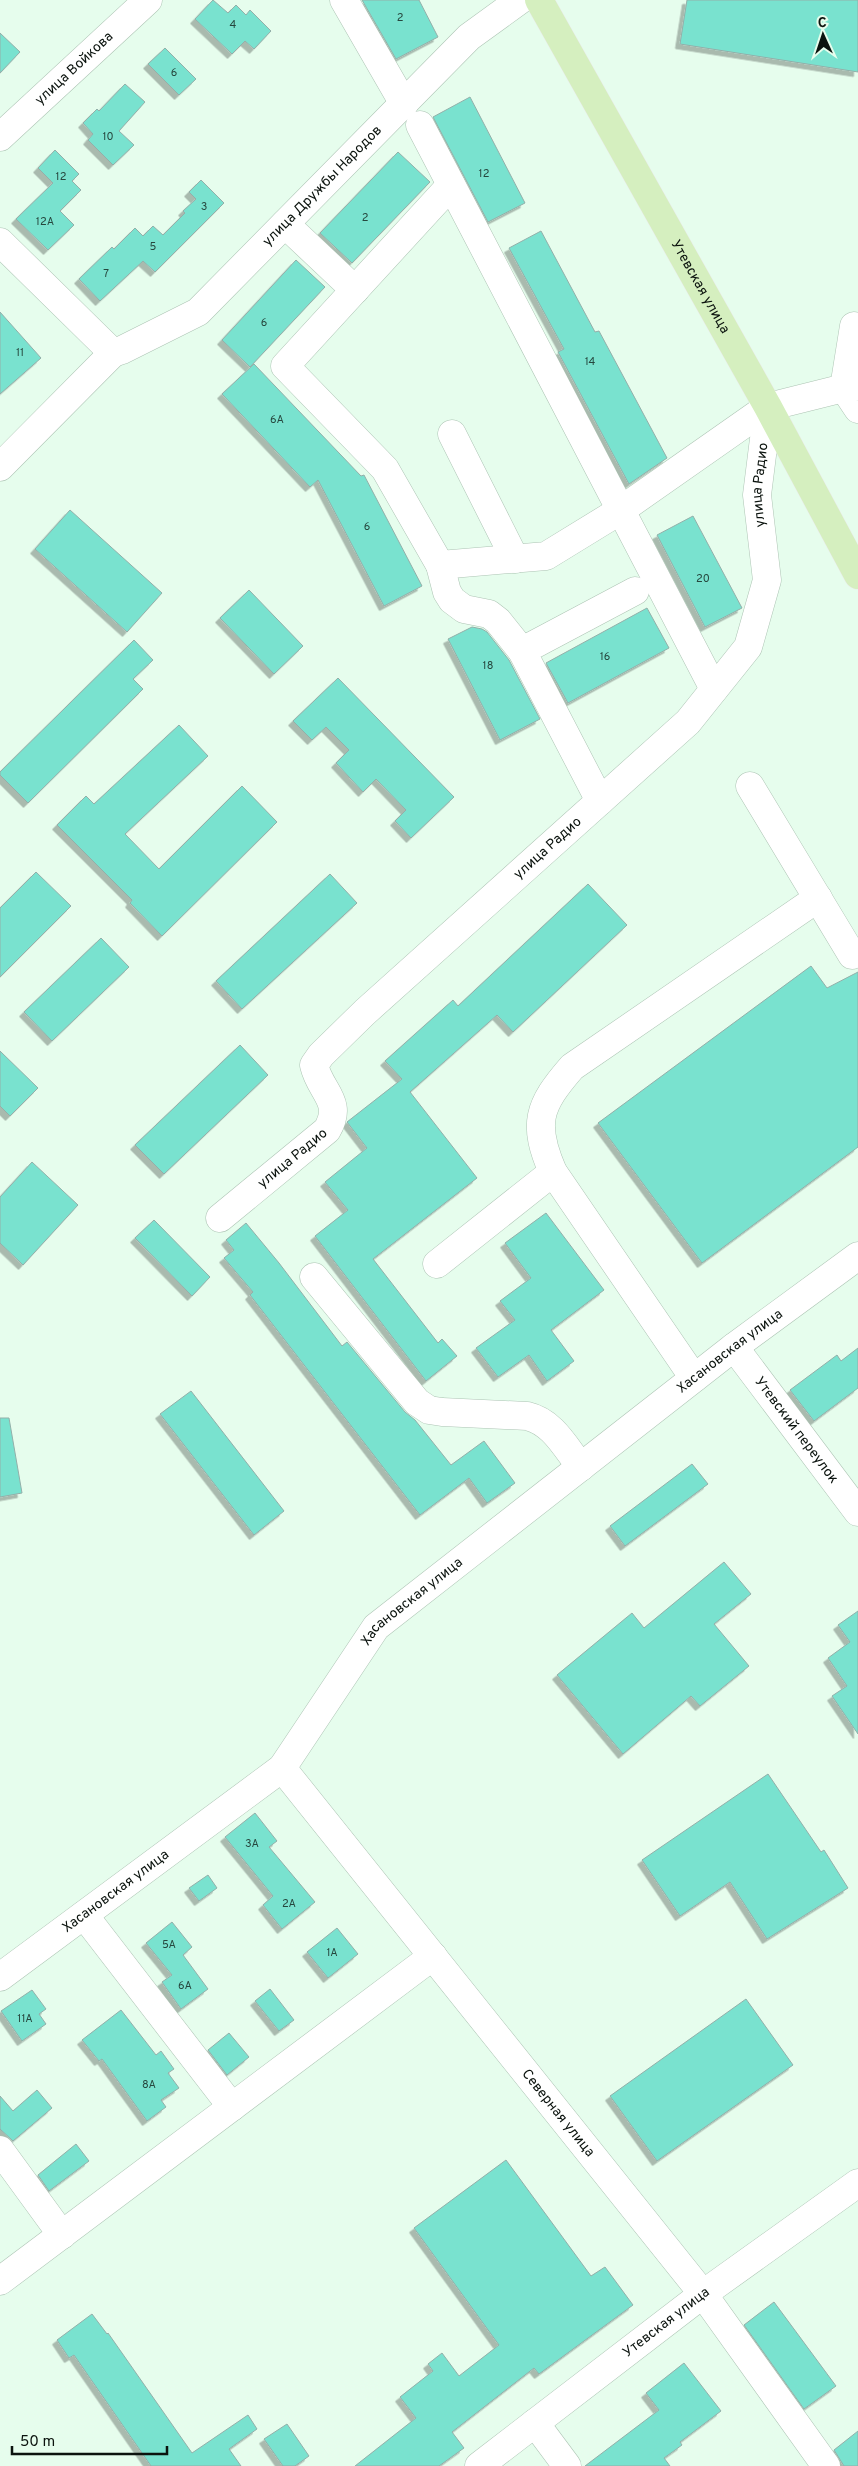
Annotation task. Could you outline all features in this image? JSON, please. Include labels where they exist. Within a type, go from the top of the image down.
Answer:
[{"type":"main road","name":"Утевская улица","points":[[539,0],[768,408],[858,575]]},
{"type":"street","name":"улица Войкова","points":[[0,138],[148,0]]},
{"type":"street","points":[[344,0],[404,104]]},
{"type":"street","name":"улица Дружбы Народов","points":[[0,467],[114,352],[198,312],[479,28],[520,0]]},
{"type":"street","points":[[420,125],[714,689]]},
{"type":"street","points":[[452,185],[285,366],[385,469],[440,565],[447,592],[452,600],[464,610],[489,614],[498,620],[522,651],[600,801]]},
{"type":"street","points":[[285,224],[355,290]]},
{"type":"street","points":[[0,242],[114,352]]},
{"type":"street","points":[[440,565],[546,556],[621,510],[768,408],[853,394],[854,326]]},
{"type":"street","name":"улица Радио","points":[[220,1218],[327,1130],[334,1118],[334,1104],[317,1077],[314,1065],[321,1055],[365,1012],[688,722],[748,646],[767,580],[757,495],[768,408]]},
{"type":"street","points":[[452,434],[515,559]]},
{"type":"street","points":[[522,651],[635,591]]},
{"type":"street","points":[[750,786],[852,955]]},
{"type":"street","points":[[694,1378],[553,1172],[541,1146],[541,1117],[551,1091],[572,1067],[818,898]]},
{"type":"street","points":[[437,1264],[553,1172]]},
{"type":"street","name":"Хасановская улица","points":[[0,1977],[282,1768],[376,1626],[734,1347],[858,1256]]},
{"type":"street","points":[[314,1277],[417,1402],[429,1410],[442,1412],[527,1416],[540,1419],[550,1426],[581,1467]]},
{"type":"street","name":"Утевский переулок","points":[[734,1347],[858,1512]]},
{"type":"street","name":"Северная улица","points":[[282,1768],[703,2294],[826,2466]]},
{"type":"street","points":[[84,1915],[232,2107]]},
{"type":"street","points":[[0,2281],[433,1956]]},
{"type":"street","points":[[0,2150],[62,2235]]},
{"type":"street","name":"Утевская улица","points":[[479,2466],[703,2294],[858,2183]]},
{"type":"street","points":[[535,2423],[567,2466]]},
{"type":"building","points":[[213,0],[228,13],[236,5],[246,15],[250,10],[271,31],[254,49],[245,41],[232,54],[195,19]]},
{"type":"building","points":[[362,0],[419,0],[438,37],[396,59]]},
{"type":"building","points":[[687,0],[858,0],[858,72],[680,44]]},
{"type":"building","points":[[0,33],[20,52],[0,73]]},
{"type":"building","points":[[165,48],[196,79],[179,95],[148,64]]},
{"type":"building","points":[[125,84],[145,102],[119,131],[134,145],[113,165],[88,140],[93,134],[83,123],[97,109],[99,111]]},
{"type":"building","points":[[470,97],[525,203],[488,222],[433,117]]},
{"type":"building","points":[[55,150],[79,174],[72,181],[81,190],[60,211],[74,225],[48,250],[16,219],[53,183],[38,168]]},
{"type":"building","points":[[398,152],[430,182],[352,263],[320,233]]},
{"type":"building","points":[[201,180],[224,203],[155,272],[143,261],[100,301],[79,279],[135,228],[143,236],[153,226],[163,235],[196,199],[189,192]]},
{"type":"building","points":[[541,231],[595,332],[599,331],[667,458],[629,484],[558,352],[564,349],[509,248]]},
{"type":"building","points":[[296,260],[325,287],[250,367],[222,340]]},
{"type":"building","points":[[0,312],[41,358],[0,394]]},
{"type":"building","points":[[254,364],[361,476],[364,475],[422,586],[384,606],[318,480],[310,487],[222,394]]},
{"type":"building","points":[[70,510],[162,593],[127,632],[35,549]]},
{"type":"building","points":[[693,516],[742,608],[705,627],[657,535]]},
{"type":"building","points":[[249,590],[303,646],[274,674],[220,618]]},
{"type":"building","points":[[647,608],[669,648],[568,703],[546,663]]},
{"type":"building","points":[[472,627],[487,632],[509,660],[540,719],[500,740],[448,639]]},
{"type":"building","points":[[134,640],[153,660],[133,679],[143,689],[28,803],[0,775],[0,772]]},
{"type":"building","points":[[338,678],[454,797],[411,838],[395,821],[406,810],[376,779],[363,792],[336,763],[349,750],[326,727],[312,740],[293,721]]},
{"type":"building","points":[[179,725],[208,756],[125,834],[159,869],[242,786],[277,822],[162,936],[130,903],[132,900],[57,825],[86,796],[94,804]]},
{"type":"building","points":[[36,872],[71,906],[0,977],[0,908]]},
{"type":"building","points":[[330,874],[357,903],[242,1009],[216,981]]},
{"type":"building","points":[[588,884],[627,925],[513,1032],[497,1015],[410,1092],[477,1178],[373,1259],[438,1343],[442,1339],[457,1356],[426,1381],[315,1236],[348,1210],[325,1182],[367,1148],[347,1122],[402,1079],[385,1061],[453,1000],[458,1006]]},
{"type":"building","points":[[101,938],[129,967],[52,1041],[24,1012]]},
{"type":"building","points":[[811,966],[827,988],[858,972],[858,1147],[702,1263],[598,1123]]},
{"type":"building","points":[[240,1045],[268,1075],[164,1174],[135,1145]]},
{"type":"building","points":[[0,1051],[38,1088],[10,1116],[0,1106]]},
{"type":"building","points":[[32,1162],[78,1205],[23,1265],[0,1243],[0,1197]]},
{"type":"building","points":[[546,1213],[604,1290],[551,1330],[574,1361],[547,1381],[529,1355],[498,1377],[476,1348],[515,1320],[500,1301],[531,1278],[505,1243]]},
{"type":"building","points":[[154,1220],[210,1277],[192,1296],[135,1238]]},
{"type":"building","points":[[246,1223],[342,1346],[347,1342],[405,1412],[415,1420],[451,1465],[484,1441],[515,1483],[487,1503],[469,1478],[420,1515],[250,1295],[253,1292],[224,1258],[234,1250],[226,1240]]},
{"type":"building","points":[[858,1348],[858,1388],[814,1421],[790,1390],[837,1355],[841,1361]]},
{"type":"building","points":[[191,1391],[284,1511],[254,1535],[160,1414]]},
{"type":"building","points":[[0,1418],[9,1418],[22,1493],[0,1497]]},
{"type":"building","points":[[692,1464],[708,1484],[625,1546],[610,1526]]},
{"type":"building","points":[[724,1562],[751,1594],[714,1624],[749,1666],[700,1706],[691,1696],[623,1754],[557,1675],[632,1613],[644,1628]]},
{"type":"building","points":[[858,1611],[858,1734],[832,1696],[847,1686],[828,1658],[850,1642],[838,1625]]},
{"type":"building","points":[[768,1774],[821,1852],[824,1850],[848,1888],[767,1939],[730,1882],[680,1916],[642,1860]]},
{"type":"building","points":[[255,1813],[277,1841],[269,1847],[315,1902],[282,1929],[263,1905],[273,1896],[225,1837]]},
{"type":"building","points":[[208,1875],[217,1888],[199,1901],[189,1888]]},
{"type":"building","points":[[172,1922],[192,1947],[183,1955],[208,1989],[181,2009],[162,1982],[172,1975],[146,1943]]},
{"type":"building","points":[[337,1928],[358,1954],[328,1978],[307,1952]]},
{"type":"building","points":[[270,1989],[294,2020],[279,2031],[255,2001]]},
{"type":"building","points":[[32,1990],[46,2009],[39,2014],[46,2024],[22,2041],[1,2011]]},
{"type":"building","points":[[746,1999],[793,2065],[657,2161],[610,2096]]},
{"type":"building","points":[[121,2010],[156,2055],[161,2051],[174,2069],[168,2073],[179,2088],[161,2100],[166,2107],[147,2121],[102,2059],[99,2061],[82,2040]]},
{"type":"building","points":[[229,2033],[249,2057],[227,2075],[208,2050]]},
{"type":"building","points":[[37,2090],[52,2108],[13,2141],[0,2129],[0,2096],[13,2111]]},
{"type":"building","points":[[76,2144],[89,2161],[49,2191],[38,2175]]},
{"type":"building","points":[[506,2160],[591,2276],[605,2267],[633,2305],[539,2374],[534,2368],[452,2432],[464,2448],[439,2466],[355,2466],[416,2418],[400,2397],[433,2371],[428,2364],[442,2353],[459,2376],[499,2345],[414,2228]]},
{"type":"building","points":[[774,2302],[836,2386],[804,2409],[744,2325]]},
{"type":"building","points":[[92,2314],[108,2333],[192,2453],[248,2415],[257,2429],[229,2449],[241,2466],[151,2466],[74,2355],[69,2358],[57,2340]]},
{"type":"building","points":[[684,2363],[721,2411],[680,2442],[682,2445],[664,2458],[670,2466],[585,2466],[659,2410],[646,2393]]},
{"type":"building","points":[[287,2424],[309,2456],[295,2466],[283,2466],[264,2439]]},
{"type":"building","points":[[858,2431],[858,2466],[844,2466],[834,2450]]}]
